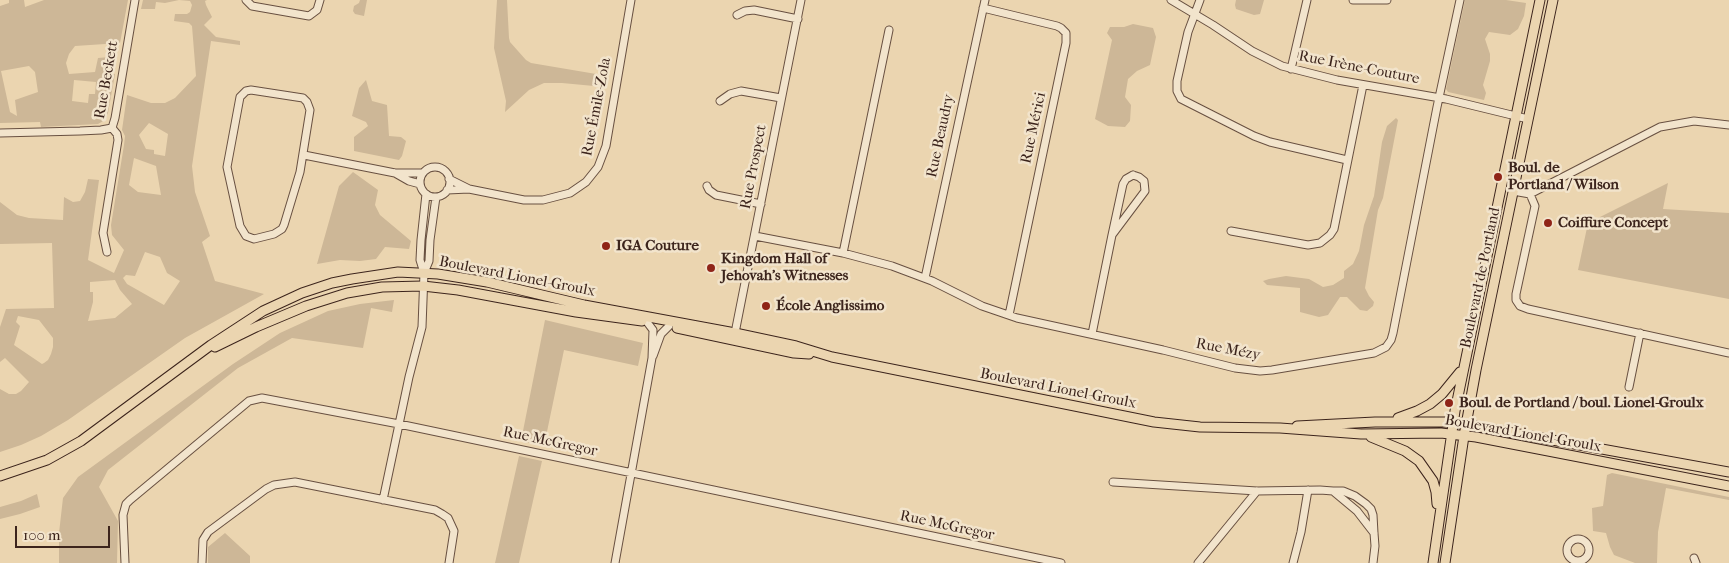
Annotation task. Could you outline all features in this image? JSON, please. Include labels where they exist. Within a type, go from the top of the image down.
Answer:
[{"type":"main road","name":"Boulevard de Portland","points":[[1432,563],[1453,422],[1540,0]]},
{"type":"main road","name":"Boulevard de Portland","points":[[1445,563],[1466,424],[1553,0]]},
{"type":"main road","name":"Boulevard Lionel-Groulx","points":[[0,476],[47,460],[81,441],[231,331],[263,311],[302,293],[352,279],[398,272],[424,272],[487,282],[584,305],[734,336]]},
{"type":"main road","name":"Boulevard Lionel-Groulx","points":[[185,366],[213,348],[248,330],[328,298],[382,287],[424,286],[796,346],[832,357],[1154,422],[1200,427],[1280,428],[1362,434],[1451,434],[1729,486]]},
{"type":"main road","points":[[1376,422],[1401,418],[1430,404],[1442,394],[1464,366]]},
{"type":"main road","name":"Boulevard Lionel-Groulx","points":[[1280,428],[1376,422],[1453,422],[1729,472]]},
{"type":"main road","points":[[1362,434],[1406,451],[1419,461],[1428,472],[1436,492],[1436,536]]},
{"type":"street","name":"Rue Beckett","points":[[107,252],[103,233],[118,140],[117,134],[112,128],[116,118],[135,0]]},
{"type":"street","points":[[246,0],[252,6],[309,16],[317,10],[320,0]]},
{"type":"street","name":"Rue Émile-Zola","points":[[447,190],[469,189],[524,200],[551,200],[570,193],[593,175],[606,146],[631,0]]},
{"type":"street","name":"Rue Prospect","points":[[734,336],[801,0]]},
{"type":"street","name":"Rue Beaudry","points":[[925,278],[985,0]]},
{"type":"street","name":"Rue Irène-Couture","points":[[1171,0],[1261,56],[1291,69],[1363,85],[1439,98],[1528,119]]},
{"type":"street","points":[[1200,0],[1188,32],[1177,81],[1177,91],[1181,99],[1254,136],[1270,142],[1347,160]]},
{"type":"street","points":[[1291,69],[1306,0]]},
{"type":"street","points":[[1353,0],[1387,0]]},
{"type":"street","name":"Rue Mézy","points":[[755,236],[874,260],[925,278],[982,306],[1031,322],[1092,334],[1235,368],[1260,371],[1374,353],[1386,347],[1393,333],[1460,0]]},
{"type":"street","name":"Rue Mérici","points":[[983,8],[1057,26],[1066,33],[1066,43],[1009,315]]},
{"type":"street","points":[[737,15],[745,11],[754,10],[798,18]]},
{"type":"street","points":[[843,254],[888,30]]},
{"type":"street","points":[[1231,231],[1300,244],[1320,243],[1330,235],[1334,229],[1363,85]]},
{"type":"street","points":[[251,90],[303,98],[307,102],[310,110],[304,156],[297,186],[282,229],[274,234],[254,239],[246,236],[240,226],[227,167],[238,102],[242,93],[251,90]]},
{"type":"street","points":[[720,101],[730,94],[740,91],[781,98]]},
{"type":"street","points":[[1513,191],[1530,194],[1660,127],[1694,121],[1729,125]]},
{"type":"street","points":[[0,133],[88,131],[112,128]]},
{"type":"street","points":[[304,156],[395,173],[422,173],[430,167],[439,168],[446,172],[449,179],[447,190],[441,196],[436,197],[426,194]]},
{"type":"street","points":[[395,173],[409,181],[420,184]]},
{"type":"street","points":[[383,500],[422,327],[424,272],[420,260],[426,194],[420,184],[422,173]]},
{"type":"street","points":[[1092,334],[1112,235],[1124,181],[1131,176],[1140,177],[1144,181],[1145,191],[1112,235]]},
{"type":"street","name":"Rue Émile-Zola","points":[[449,179],[469,189]]},
{"type":"street","points":[[707,186],[716,195],[760,204]]},
{"type":"street","points":[[1530,194],[1534,206],[1516,294],[1518,303],[1523,308],[1729,353]]},
{"type":"street","points":[[424,272],[429,261],[436,197]]},
{"type":"street","points":[[616,563],[652,358],[653,330],[646,322]]},
{"type":"street","points":[[652,358],[662,334],[669,326]]},
{"type":"street","points":[[1629,387],[1640,334]]},
{"type":"street","name":"Rue McGregor","points":[[125,563],[123,515],[126,504],[249,402],[255,399],[266,398],[399,424],[1061,563]]},
{"type":"street","points":[[202,563],[203,540],[208,532],[266,489],[274,485],[295,482],[435,510],[448,518],[454,531],[449,563]]},
{"type":"street","points":[[1113,482],[1256,491],[1308,490],[1347,492],[1360,498],[1373,516],[1373,563]]},
{"type":"street","points":[[1293,563],[1303,524],[1308,490]]},
{"type":"street","points":[[1198,563],[1256,491]]},
{"type":"street","points":[[1333,491],[1358,511],[1374,533]]},
{"type":"shaded area","points":[[9,0],[24,0],[25,7],[44,0],[128,0],[120,43],[75,46],[69,54],[66,63],[69,74],[95,72],[98,58],[110,57],[108,75],[115,74],[105,120],[98,124],[41,127],[40,122],[0,123],[0,6],[9,3]],"holes":[[[29,66],[35,72],[38,92],[15,100],[17,116],[10,112],[1,71]],[[74,80],[96,82],[95,94],[89,94],[88,103],[72,101]]]},
{"type":"shaded area","points":[[143,0],[179,0],[165,3],[156,2],[155,9],[141,9]]},
{"type":"shaded area","points":[[179,0],[207,0],[205,1],[206,5],[212,17],[204,25],[216,37],[240,41],[240,45],[211,41],[192,166],[195,192],[210,236],[202,242],[215,281],[264,294],[185,338],[68,420],[41,436],[0,452],[0,389],[9,394],[16,394],[29,382],[5,358],[0,362],[0,327],[6,309],[54,308],[52,243],[0,244],[0,202],[17,215],[29,218],[63,220],[64,197],[73,202],[80,201],[85,192],[88,179],[99,180],[88,260],[114,273],[124,250],[112,235],[111,225],[124,145],[125,136],[122,130],[127,95],[151,103],[165,103],[175,98],[196,76],[192,26],[189,23],[174,21],[175,14],[187,14],[190,12],[192,5],[190,1]],"holes":[[[149,123],[168,134],[165,156],[154,154],[154,150],[146,149],[139,135]],[[134,158],[156,166],[161,195],[138,192],[129,185]],[[145,252],[160,257],[167,273],[180,281],[164,305],[127,284],[123,278],[126,275],[135,276]],[[115,280],[120,290],[132,304],[115,318],[88,321],[93,302],[93,292],[90,292],[90,282]],[[18,316],[39,320],[53,338],[51,354],[44,363],[42,364],[14,345],[20,326],[16,322]]]},
{"type":"shaded area","points":[[360,0],[367,0],[364,16],[355,14],[353,11],[354,6]]},
{"type":"shaded area","points":[[497,0],[507,0],[510,42],[526,60],[531,63],[602,75],[594,86],[544,83],[529,90],[505,112],[506,101],[494,48]]},
{"type":"shaded area","points":[[1236,0],[1264,0],[1260,14],[1254,15],[1236,9]]},
{"type":"shaded area","points":[[1465,0],[1506,0],[1526,3],[1524,16],[1518,29],[1510,35],[1489,32],[1485,39],[1490,54],[1490,61],[1483,85],[1486,93],[1484,100],[1448,92],[1446,89]]},
{"type":"shaded area","points":[[1133,24],[1153,28],[1156,37],[1150,65],[1137,71],[1128,79],[1125,97],[1131,105],[1130,121],[1125,127],[1108,126],[1095,119],[1112,40],[1107,33],[1110,27],[1124,27]]},
{"type":"shaded area","points":[[366,80],[372,101],[387,105],[389,136],[401,137],[406,141],[399,160],[354,151],[354,137],[368,126],[366,122],[352,116],[359,88]]},
{"type":"shaded area","points":[[1396,118],[1398,120],[1383,198],[1378,210],[1365,288],[1374,302],[1373,306],[1367,311],[1360,310],[1347,297],[1340,297],[1328,315],[1319,317],[1300,312],[1300,288],[1267,285],[1263,281],[1286,276],[1309,279],[1323,287],[1333,285],[1344,278],[1344,271],[1353,264],[1359,251],[1364,225],[1374,196],[1382,142],[1387,126]]},
{"type":"shaded area","points":[[353,172],[378,190],[375,205],[380,215],[411,241],[409,249],[385,247],[376,259],[360,261],[340,260],[317,264],[339,186]]},
{"type":"shaded area","points":[[1668,183],[1663,209],[1729,213],[1729,299],[1578,270],[1588,223]]},
{"type":"shaded area","points":[[394,300],[392,312],[371,308],[363,348],[292,338],[238,368],[108,470],[99,487],[118,521],[117,563],[59,563],[59,533],[63,498],[78,477],[233,364],[280,333],[328,311],[360,304]]},
{"type":"shaded area","points":[[545,320],[643,343],[638,366],[564,350],[544,446],[521,441]]},
{"type":"shaded area","points":[[519,456],[542,461],[519,563],[495,563]]},
{"type":"shaded area","points":[[1612,473],[1729,497],[1729,500],[1666,488],[1658,532],[1657,563],[1635,563],[1614,555],[1606,533],[1593,531],[1592,508],[1603,506],[1607,475]]},
{"type":"shaded area","points":[[37,494],[40,507],[0,519],[0,507]]},
{"type":"shaded area","points":[[225,533],[250,556],[250,563],[208,563],[208,547]]},
{"type":"place","name":"Boul. de Portland / Wilson","points":[[1498,177]]},
{"type":"place","name":"Coiffure Concept","points":[[1548,223]]},
{"type":"place","name":"IGA Couture","points":[[606,246]]},
{"type":"place","name":"Kingdom Hall of Jehovah's Witnesses","points":[[711,268]]},
{"type":"place","name":"École Anglissimo","points":[[766,306]]},
{"type":"place","name":"Boul. de Portland / boul. Lionel-Groulx","points":[[1449,403]]}]
